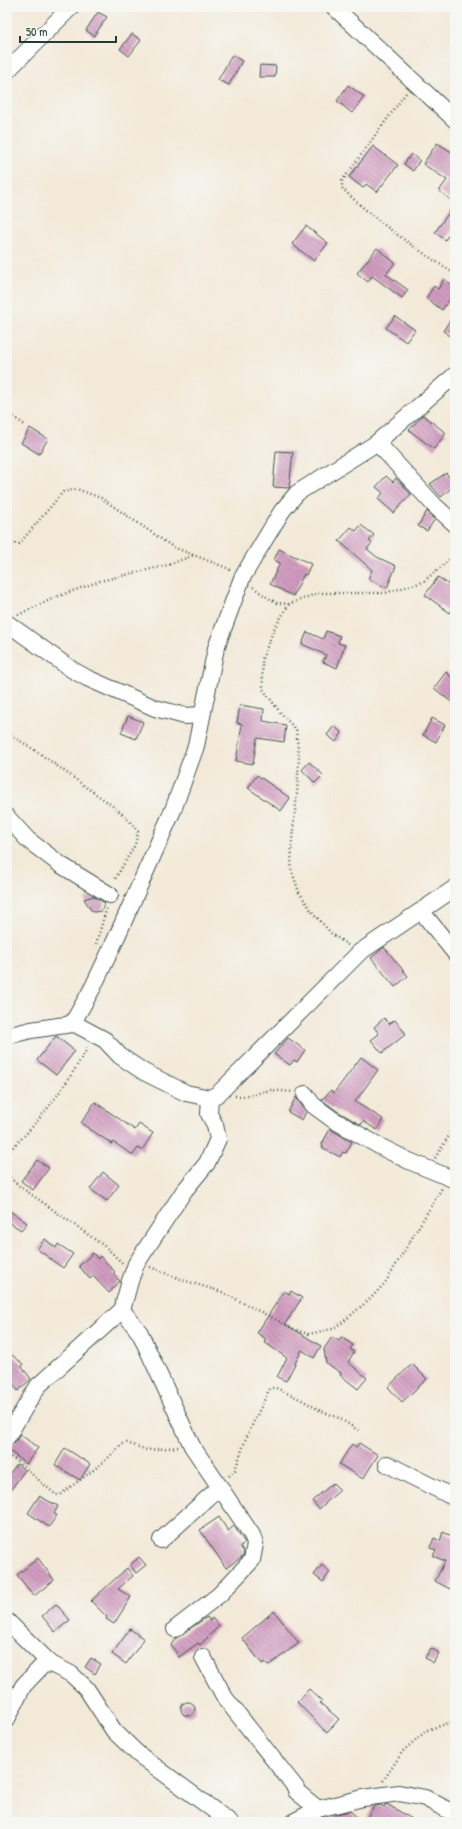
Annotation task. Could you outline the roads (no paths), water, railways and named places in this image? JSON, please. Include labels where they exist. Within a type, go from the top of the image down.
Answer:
[{"type":"street","points":[[7,71],[71,7]]},
{"type":"street","points":[[334,7],[455,120]]},
{"type":"street","points":[[72,1024],[92,989],[108,956],[173,810],[196,746],[216,648],[242,578],[282,511],[297,493],[375,444],[455,375]]},
{"type":"street","points":[[375,444],[383,449],[435,506],[455,524]]},
{"type":"street","points":[[10,620],[71,669],[87,678],[155,708],[185,716],[202,715]]},
{"type":"street","points":[[7,817],[28,840],[55,861],[110,894]]},
{"type":"street","points":[[7,1437],[38,1386],[122,1310],[137,1263],[184,1191],[207,1162],[218,1139],[216,1125],[210,1114],[214,1096],[360,952],[455,888]]},
{"type":"street","points":[[421,912],[455,953]]},
{"type":"street","points":[[7,1036],[31,1030],[72,1024],[85,1028],[105,1040],[120,1056],[144,1072],[186,1093],[214,1096]]},
{"type":"street","points":[[305,1094],[312,1105],[332,1119],[381,1147],[452,1179]]},
{"type":"street","points":[[122,1310],[140,1333],[192,1446],[252,1534],[255,1544],[252,1560],[219,1595],[175,1629]]},
{"type":"street","points":[[387,1464],[455,1498]]},
{"type":"street","points":[[161,1540],[220,1487]]},
{"type":"street","points":[[7,1621],[51,1664],[71,1674],[86,1688],[114,1731],[138,1754],[230,1822]]},
{"type":"street","points":[[203,1657],[225,1698],[241,1720],[296,1788],[296,1791],[318,1809]]},
{"type":"street","points":[[7,1719],[23,1686],[42,1665],[51,1664]]},
{"type":"street","points":[[293,1822],[318,1809],[399,1792],[425,1798],[455,1814]]}]
